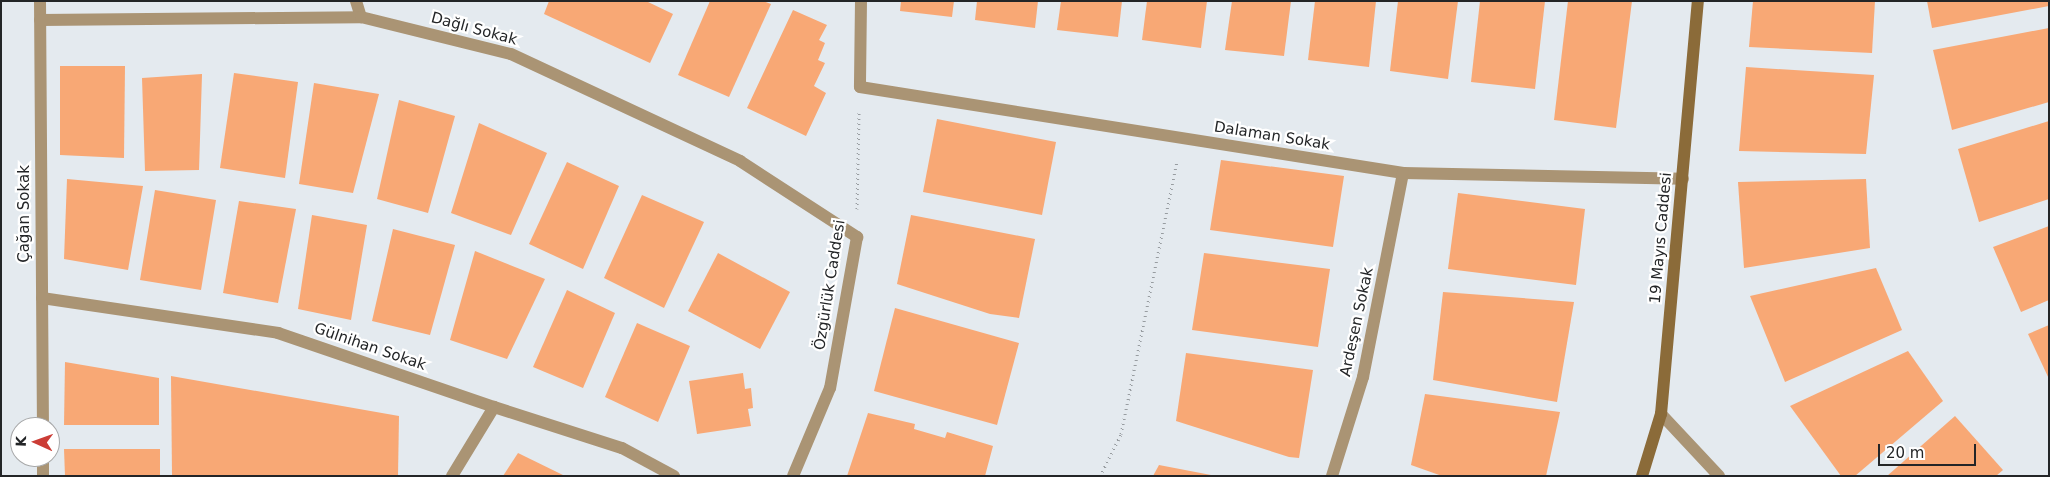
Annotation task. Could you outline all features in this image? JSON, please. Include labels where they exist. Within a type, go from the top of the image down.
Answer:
[{"type":"main road","name":"19 Mayıs Caddesi","points":[[1642,476],[1661,414],[1698,1]]},
{"type":"street","name":"Çağan Sokak","points":[[40,1],[43,417]]},
{"type":"street","points":[[356,1],[360,17]]},
{"type":"street","points":[[860,87],[861,1]]},
{"type":"street","name":"Dağlı Sokak","points":[[40,20],[360,17],[511,54],[740,161],[857,237]]},
{"type":"street","name":"Dalaman Sokak","points":[[860,87],[1403,173],[1682,179]]},
{"type":"street","name":"Ardeşen Sokak","points":[[1332,476],[1363,377],[1403,173]]},
{"type":"street","name":"Özgürlük Caddesi","points":[[794,476],[830,388],[857,237]]},
{"type":"street","name":"Gülnihan Sokak","points":[[42,298],[278,333],[494,407],[622,448],[674,476]]},
{"type":"street","points":[[452,476],[494,407]]},
{"type":"street","points":[[1661,414],[1719,476]]},
{"type":"path","name":"Özgürlük Caddesi","points":[[857,237],[860,87]]},
{"type":"path","points":[[1100,476],[1121,434],[1182,138]]},
{"type":"building","points":[[549,1],[646,1],[673,14],[650,63],[544,14]]},
{"type":"building","points":[[710,1],[763,1],[771,4],[729,97],[678,75]]},
{"type":"building","points":[[901,1],[954,1],[952,17],[900,11]]},
{"type":"building","points":[[977,1],[1038,1],[1035,28],[975,20]]},
{"type":"building","points":[[1061,1],[1122,1],[1118,37],[1057,30]]},
{"type":"building","points":[[1147,1],[1207,1],[1201,48],[1142,40]]},
{"type":"building","points":[[1232,1],[1291,1],[1284,56],[1225,50]]},
{"type":"building","points":[[1315,1],[1376,1],[1369,67],[1308,60]]},
{"type":"building","points":[[1398,1],[1458,1],[1448,79],[1390,71]]},
{"type":"building","points":[[1480,1],[1545,1],[1535,89],[1471,82]]},
{"type":"building","points":[[1568,1],[1632,1],[1616,128],[1554,120]]},
{"type":"building","points":[[1753,1],[1875,1],[1872,53],[1749,47]]},
{"type":"building","points":[[1927,1],[2049,1],[2049,6],[1932,28]]},
{"type":"building","points":[[793,10],[827,25],[819,40],[825,43],[818,60],[825,63],[814,86],[826,93],[806,136],[747,108]]},
{"type":"building","points":[[2049,28],[2049,102],[1952,130],[1933,50]]},
{"type":"building","points":[[60,66],[125,66],[124,158],[60,155]]},
{"type":"building","points":[[1746,67],[1874,75],[1866,154],[1739,151]]},
{"type":"building","points":[[234,73],[298,82],[285,178],[220,168]]},
{"type":"building","points":[[202,74],[199,170],[145,171],[142,78]]},
{"type":"building","points":[[314,83],[379,94],[353,193],[299,184]]},
{"type":"building","points":[[399,100],[455,116],[428,213],[377,199]]},
{"type":"building","points":[[937,119],[1056,142],[1042,215],[923,192]]},
{"type":"building","points":[[2049,121],[2049,199],[1979,222],[1958,149]]},
{"type":"building","points":[[479,123],[547,153],[511,235],[451,213]]},
{"type":"building","points":[[1221,160],[1344,176],[1333,247],[1210,230]]},
{"type":"building","points":[[567,162],[619,186],[583,269],[529,244]]},
{"type":"building","points":[[67,179],[143,186],[128,270],[64,259]]},
{"type":"building","points":[[1866,179],[1870,248],[1744,268],[1738,182]]},
{"type":"building","points":[[155,190],[216,200],[201,290],[140,280]]},
{"type":"building","points":[[1458,193],[1585,209],[1576,285],[1448,269]]},
{"type":"building","points":[[642,195],[704,222],[664,308],[604,278]]},
{"type":"building","points":[[239,201],[296,209],[278,303],[223,293]]},
{"type":"building","points":[[312,215],[367,225],[351,320],[298,309]]},
{"type":"building","points":[[911,215],[1035,239],[1019,318],[990,314],[897,284]]},
{"type":"building","points":[[2049,226],[2049,300],[2021,312],[1993,247]]},
{"type":"building","points":[[393,229],[455,245],[430,335],[372,321]]},
{"type":"building","points":[[475,251],[545,279],[507,359],[450,340]]},
{"type":"building","points":[[718,253],[790,292],[760,349],[688,311]]},
{"type":"building","points":[[1204,253],[1330,269],[1318,347],[1192,330]]},
{"type":"building","points":[[1876,268],[1902,330],[1785,382],[1750,296]]},
{"type":"building","points":[[567,290],[615,313],[583,388],[533,367]]},
{"type":"building","points":[[1443,292],[1574,302],[1557,402],[1433,380]]},
{"type":"building","points":[[895,308],[1019,343],[997,425],[874,391]]},
{"type":"building","points":[[637,323],[690,346],[658,422],[605,397]]},
{"type":"building","points":[[2049,325],[2049,379],[2028,334]]},
{"type":"building","points":[[1908,351],[1943,401],[1855,476],[1841,476],[1790,406]]},
{"type":"building","points":[[1186,353],[1313,370],[1299,458],[1289,457],[1176,421]]},
{"type":"building","points":[[65,362],[159,378],[159,425],[64,425]]},
{"type":"building","points":[[743,373],[745,389],[751,388],[753,408],[748,409],[751,426],[697,434],[689,381]]},
{"type":"building","points":[[171,376],[399,416],[398,476],[172,476]]},
{"type":"building","points":[[1425,394],[1560,412],[1546,476],[1442,476],[1411,465]]},
{"type":"building","points":[[868,413],[915,424],[914,429],[945,438],[947,432],[993,446],[985,476],[847,476]]},
{"type":"building","points":[[1955,416],[2003,470],[1996,476],[1887,476]]},
{"type":"building","points":[[64,449],[160,449],[160,476],[65,476]]},
{"type":"building","points":[[518,453],[565,476],[503,476]]},
{"type":"building","points":[[1159,465],[1211,475],[1211,476],[1153,476]]}]
